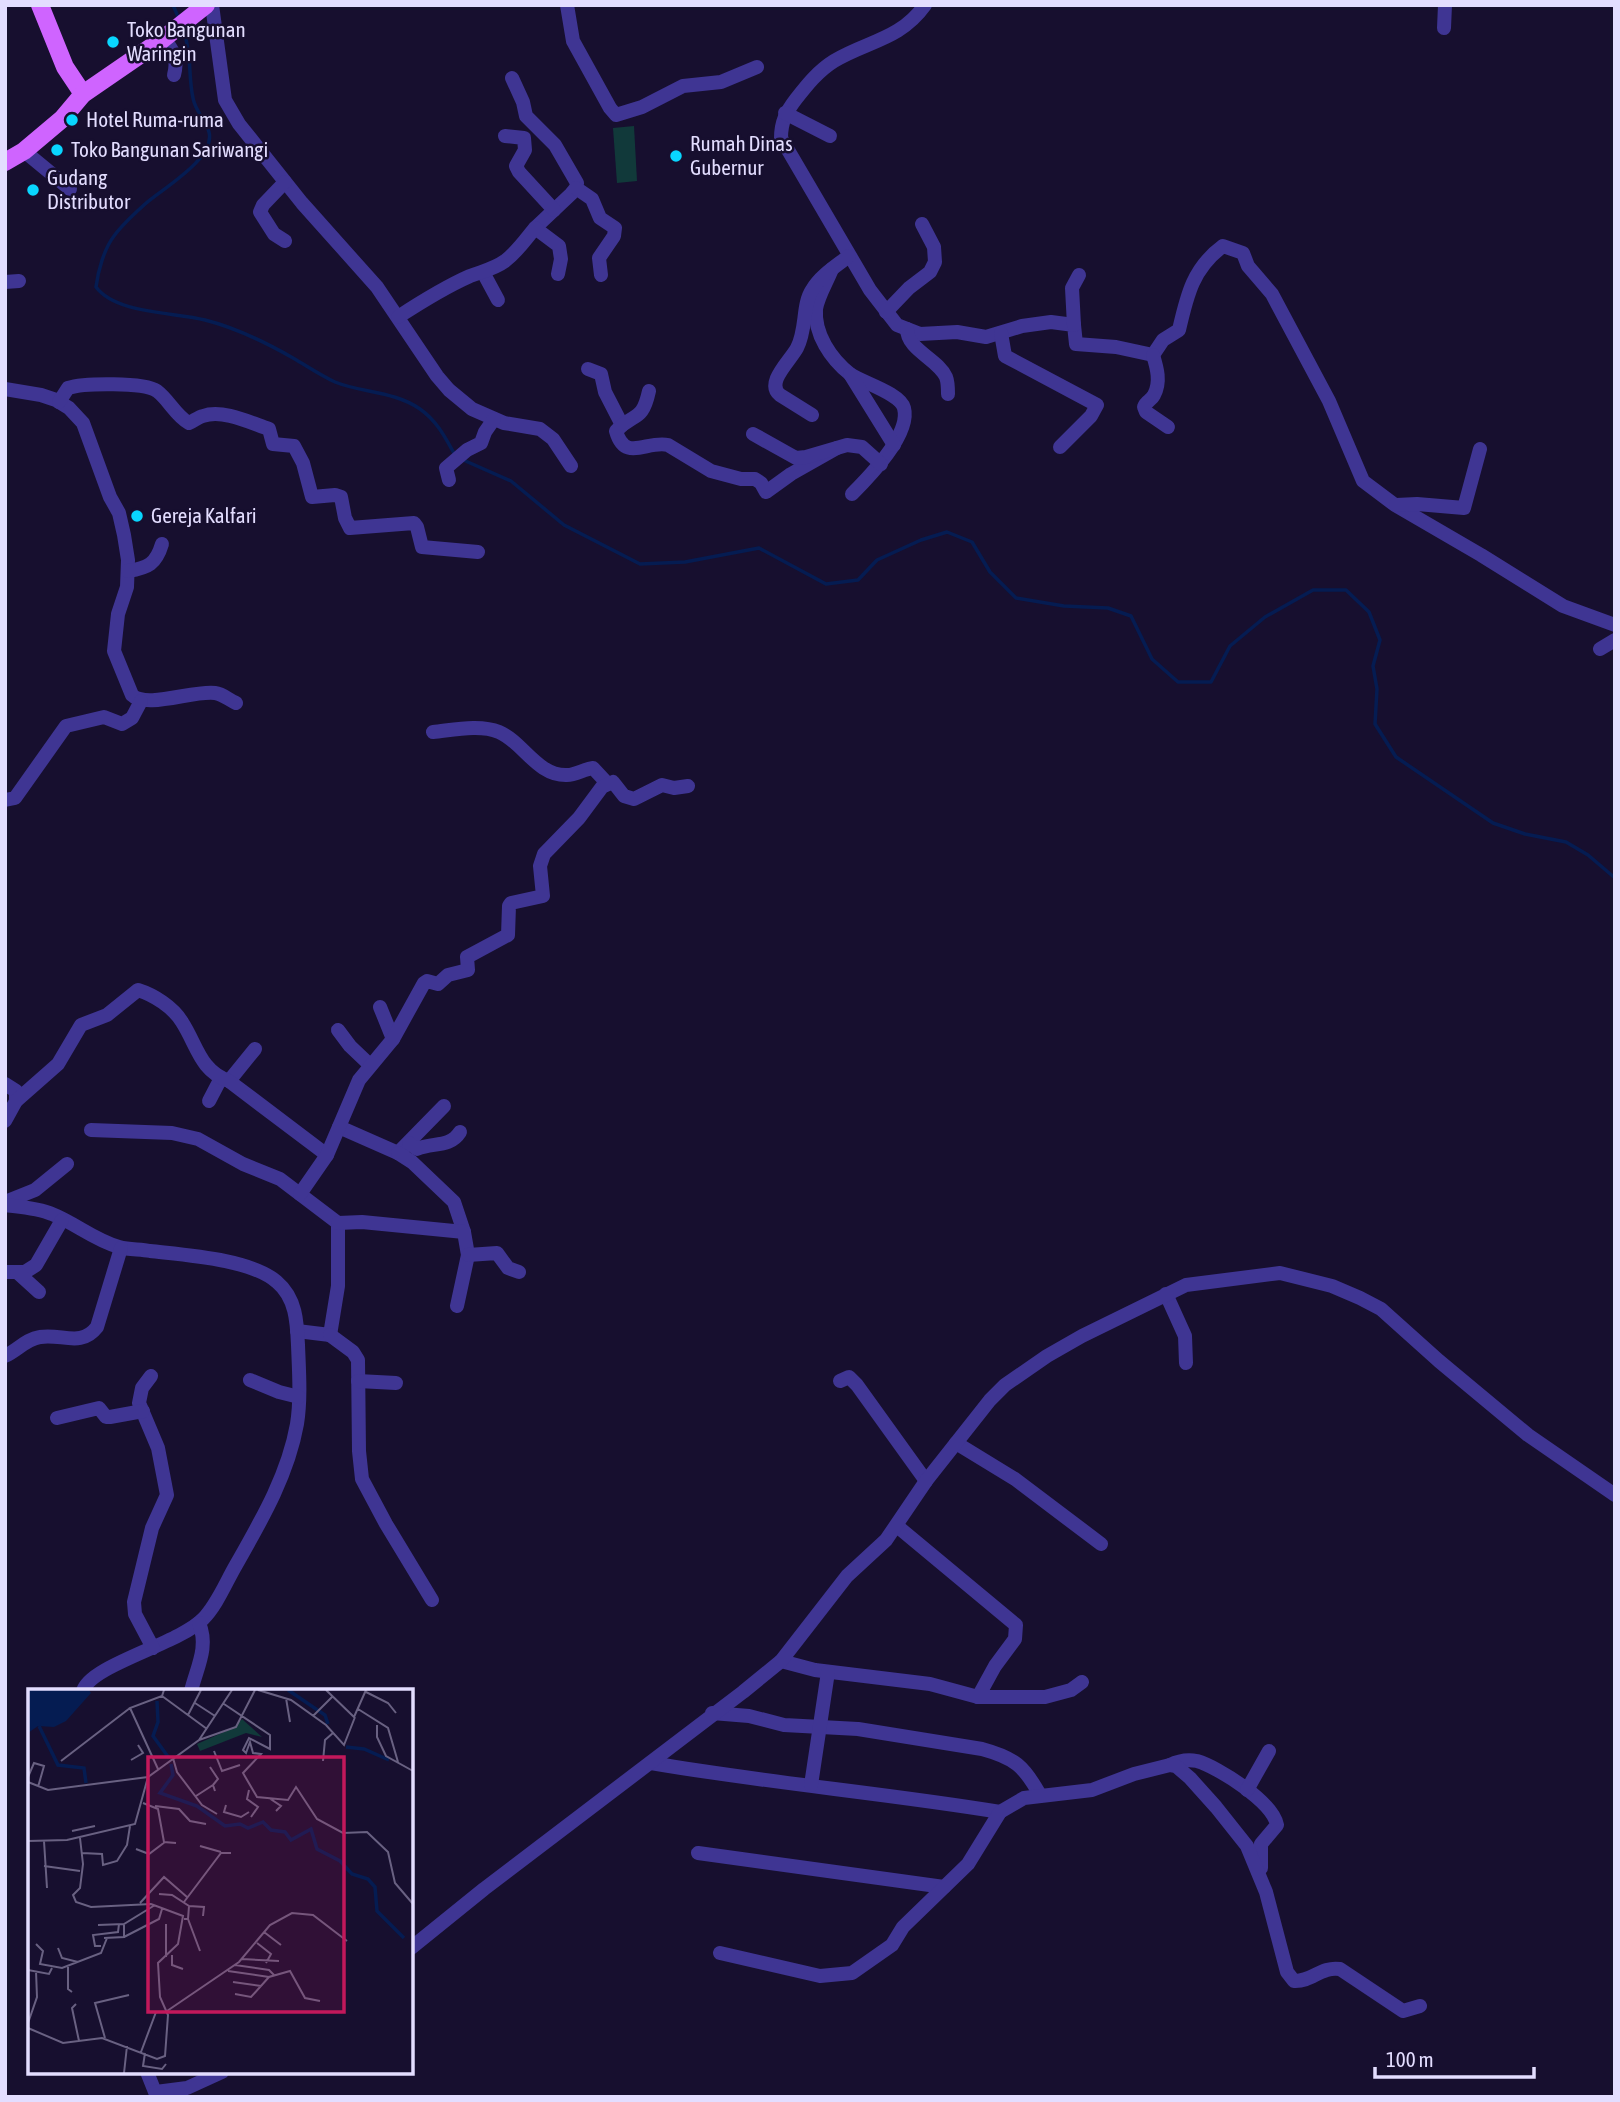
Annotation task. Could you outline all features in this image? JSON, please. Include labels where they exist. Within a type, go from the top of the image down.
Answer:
[{"type":"main road","points":[[40,5],[65,67],[83,94]]},
{"type":"main road","points":[[5,162],[24,151],[62,119],[83,94],[206,7]]},
{"type":"street","points":[[567,5],[573,41],[616,115],[642,107],[683,86],[721,82],[757,67]]},
{"type":"street","points":[[925,5],[905,28],[834,61],[818,73],[785,113],[781,138],[849,256],[897,325],[929,335],[957,332],[986,337],[1022,326],[1051,322],[1074,326]]},
{"type":"street","points":[[1444,28],[1445,5]]},
{"type":"street","points":[[206,7],[228,109],[285,182],[368,276],[437,376],[467,406],[504,423],[540,429],[553,439],[571,466]]},
{"type":"street","points":[[167,36],[176,60],[174,75]]},
{"type":"street","points":[[398,317],[473,275],[484,274],[514,253],[576,188],[577,183],[555,145],[526,116],[512,78]]},
{"type":"street","points":[[785,113],[830,136]]},
{"type":"street","points":[[505,136],[524,138],[525,150],[516,166],[554,210]]},
{"type":"street","points":[[24,151],[70,189]]},
{"type":"street","points":[[285,182],[262,205],[260,212],[274,234],[285,241]]},
{"type":"street","points":[[576,188],[592,199],[600,218],[615,228],[614,236],[599,258],[601,275]]},
{"type":"street","points":[[886,312],[909,288],[930,272],[935,262],[934,247],[922,224]]},
{"type":"street","points":[[535,228],[559,246],[561,259],[558,274]]},
{"type":"street","points":[[1168,426],[1146,412],[1144,407],[1154,396],[1157,386],[1158,375],[1153,355],[1163,340],[1179,330],[1193,279],[1206,258],[1223,246],[1243,253],[1248,266],[1272,294],[1329,401],[1363,481],[1395,505],[1471,548],[1563,606],[1615,625]]},
{"type":"street","points":[[812,415],[780,395],[774,385],[802,336],[810,293],[832,269],[849,256]]},
{"type":"street","points":[[832,269],[817,304],[817,324],[821,340],[850,374],[894,445]]},
{"type":"street","points":[[484,274],[498,300]]},
{"type":"street","points":[[1079,275],[1072,288],[1076,344],[1116,347],[1153,355]]},
{"type":"street","points":[[906,329],[908,339],[946,377],[948,394]]},
{"type":"street","points":[[1001,333],[1005,356],[1097,405],[1096,410],[1060,447]]},
{"type":"street","points":[[588,369],[601,374],[605,392],[622,425]]},
{"type":"street","points":[[850,374],[903,404],[904,416],[894,445],[881,464],[852,494]]},
{"type":"street","points":[[59,402],[68,388],[82,384],[148,387],[159,393],[188,423],[212,414],[270,429],[273,444],[294,446],[303,463],[312,497],[341,496],[345,518],[350,528],[414,523],[418,527],[422,547],[478,552]]},
{"type":"street","points":[[5,389],[41,395],[59,402],[83,423],[110,497],[119,513],[128,570],[127,587],[118,614],[114,651],[132,695],[141,701],[215,693],[236,703]]},
{"type":"street","points":[[649,391],[643,412],[617,428],[616,434],[626,447],[632,449],[662,443],[711,471],[741,479],[755,479],[766,492],[790,474],[836,448]]},
{"type":"street","points":[[449,480],[446,468],[467,450],[481,443],[494,419]]},
{"type":"street","points":[[753,433],[796,458],[847,444],[862,447],[881,464]]},
{"type":"street","points":[[1395,505],[1464,508],[1480,449]]},
{"type":"street","points":[[128,570],[150,566],[155,562],[162,544]]},
{"type":"street","points":[[1600,649],[1615,640]]},
{"type":"street","points":[[5,800],[15,798],[66,726],[104,717],[122,724],[132,718],[141,701]]},
{"type":"street","points":[[433,732],[487,729],[497,731],[549,771],[569,776],[593,768],[607,783]]},
{"type":"street","points":[[300,1194],[327,1154],[359,1080],[393,1039],[425,982],[438,984],[448,975],[468,970],[467,957],[508,934],[511,903],[543,896],[540,866],[544,854],[579,818],[602,787],[613,782],[624,796],[634,799],[662,785],[674,788],[688,786]]},
{"type":"street","points":[[5,1121],[16,1101],[58,1064],[81,1025],[107,1015],[138,990],[149,993],[178,1015],[212,1073],[225,1079],[327,1154]]},
{"type":"street","points":[[380,1007],[393,1039]]},
{"type":"street","points":[[338,1030],[370,1065]]},
{"type":"street","points":[[209,1101],[225,1079],[255,1049]]},
{"type":"street","points":[[5,1084],[16,1091],[16,1101]]},
{"type":"street","points":[[403,1148],[444,1106]]},
{"type":"street","points":[[339,1127],[403,1148],[417,1149],[428,1144],[446,1144],[453,1141],[460,1132]]},
{"type":"street","points":[[91,1130],[172,1133],[198,1139],[243,1164],[280,1179],[338,1223],[362,1222],[464,1231]]},
{"type":"street","points":[[403,1148],[412,1162],[454,1202],[464,1231],[468,1255],[457,1306]]},
{"type":"street","points":[[5,1204],[35,1190],[67,1164]]},
{"type":"street","points":[[5,1204],[52,1214],[121,1248],[227,1262],[264,1272],[288,1294],[297,1320],[297,1425],[279,1484],[235,1567],[199,1623],[177,1638],[94,1675],[83,1689]]},
{"type":"street","points":[[11,1272],[25,1272],[36,1265],[62,1220]]},
{"type":"street","points":[[330,1335],[338,1286],[338,1223]]},
{"type":"street","points":[[5,1356],[28,1341],[40,1337],[73,1339],[90,1336],[97,1327],[121,1248]]},
{"type":"street","points":[[468,1255],[497,1253],[508,1268],[519,1272]]},
{"type":"street","points":[[11,1272],[39,1292]]},
{"type":"street","points":[[413,1946],[780,1661],[847,1576],[897,1527],[926,1481],[990,1400],[1020,1373],[1082,1336],[1186,1285],[1280,1273],[1332,1286],[1360,1297],[1381,1309],[1438,1361],[1528,1435],[1615,1495]]},
{"type":"street","points":[[1166,1294],[1185,1336],[1186,1363]]},
{"type":"street","points":[[297,1331],[330,1335],[353,1352],[358,1360],[362,1479],[432,1601]]},
{"type":"street","points":[[151,1376],[139,1398],[158,1448],[167,1488],[166,1501],[152,1528],[134,1602],[135,1614],[153,1648]]},
{"type":"street","points":[[840,1381],[849,1377],[857,1385],[926,1481]]},
{"type":"street","points":[[250,1381],[299,1397]]},
{"type":"street","points":[[358,1381],[396,1383]]},
{"type":"street","points":[[57,1418],[99,1408],[106,1417],[143,1411]]},
{"type":"street","points":[[956,1443],[1015,1479],[1101,1544]]},
{"type":"street","points":[[897,1527],[1016,1625],[1015,1639],[995,1666],[978,1697]]},
{"type":"street","points":[[192,1689],[203,1649],[203,1631],[199,1623]]},
{"type":"street","points":[[780,1661],[828,1672],[930,1684],[978,1697],[1045,1697],[1071,1690],[1082,1682]]},
{"type":"street","points":[[811,1785],[828,1672]]},
{"type":"street","points":[[712,1713],[749,1716],[784,1725],[858,1729],[996,1753],[1024,1768],[1040,1795]]},
{"type":"street","points":[[1247,1790],[1269,1751]]},
{"type":"street","points":[[720,1953],[820,1976],[852,1973],[891,1945],[903,1927],[968,1864],[1000,1812],[1024,1798],[1092,1790],[1178,1761],[1196,1761],[1209,1766],[1247,1790],[1277,1821],[1275,1829],[1261,1844],[1260,1877]]},
{"type":"street","points":[[651,1763],[1000,1812]]},
{"type":"street","points":[[1170,1765],[1176,1766],[1190,1778],[1247,1846],[1260,1877],[1287,1972],[1294,1981],[1305,1981],[1327,1969],[1339,1969],[1403,2011],[1420,2006]]},
{"type":"street","points":[[698,1853],[944,1887]]},
{"type":"street","points":[[148,2074],[156,2094],[187,2088],[218,2074]]},
{"type":"green space","points":[[634,126],[637,181],[617,183],[613,128]]},
{"type":"waterway","points":[[173,5],[179,19]]},
{"type":"waterway","points":[[183,30],[188,47],[193,98],[208,128],[209,142],[196,163],[144,205],[117,232],[104,254],[96,287],[105,296],[131,307],[192,317],[228,327],[272,346],[335,382],[410,403],[436,424],[455,455]]},
{"type":"waterway","points":[[461,459],[511,481],[564,525],[640,564],[685,562],[759,548],[826,584],[858,580],[877,560],[921,540],[947,532],[972,542],[990,572],[1016,598],[1064,606],[1108,608],[1131,616],[1152,659],[1178,682],[1211,682],[1230,646],[1265,617],[1313,590],[1346,590],[1369,612],[1380,640],[1373,666],[1377,689],[1375,724],[1396,757],[1493,823],[1525,834],[1566,842],[1588,855],[1615,878]]},
{"type":"place","name":"Toko Bangunan Waringin","points":[[113,42]]},
{"type":"place","name":"Hotel Ruma-ruma","points":[[72,120]]},
{"type":"place","name":"Toko Bangunan Sariwangi","points":[[57,150]]},
{"type":"place","name":"Rumah Dinas Gubernur","points":[[676,156]]},
{"type":"place","name":"Gudang Distributor","points":[[33,190]]},
{"type":"place","name":"Gereja Kalfari","points":[[137,516]]}]
